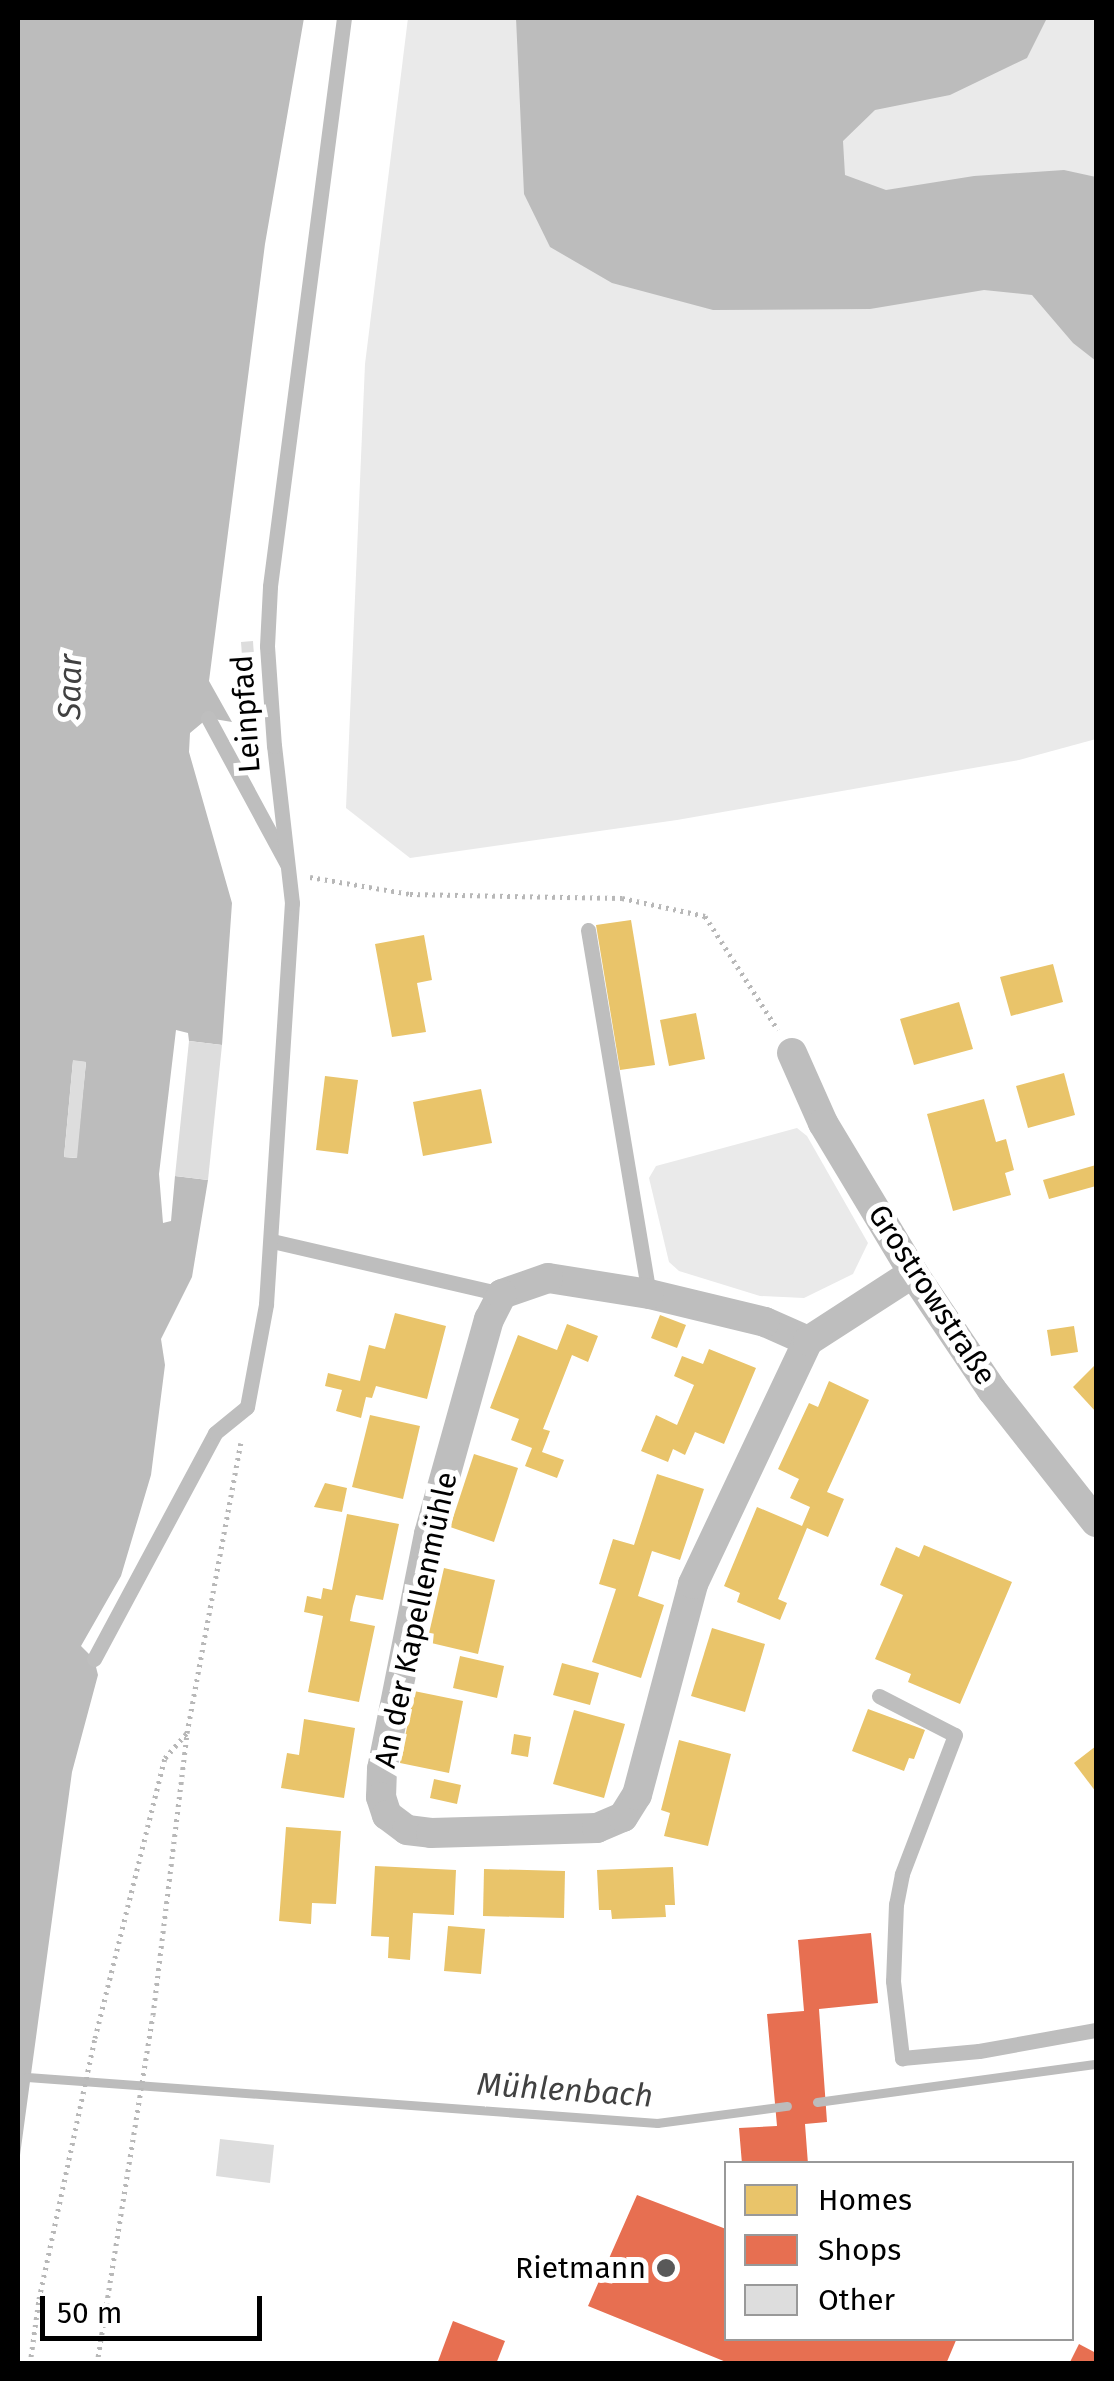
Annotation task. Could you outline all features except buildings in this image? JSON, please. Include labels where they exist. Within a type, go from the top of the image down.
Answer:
[{"type":"street","name":"Grostrowstraße","points":[[792,1053],[824,1122],[913,1273],[992,1390],[1096,1522]]},
{"type":"street","points":[[502,1294],[548,1278],[648,1294],[765,1322],[808,1341],[913,1273]]},
{"type":"street","name":"An der Kapellenmühle","points":[[502,1294],[490,1319],[430,1534],[382,1770],[380,1797],[386,1815],[408,1830],[431,1833],[597,1828],[624,1817],[637,1795],[693,1584],[808,1341]]},
{"type":"lane","name":"Leinpfad","points":[[247,1406],[272,1241],[292,874],[274,746],[268,646],[270,586],[344,18]]},
{"type":"lane","points":[[208,718],[292,874]]},
{"type":"lane","points":[[588,930],[648,1294]]},
{"type":"lane","points":[[272,1241],[502,1294]]},
{"type":"lane","points":[[94,1659],[215,1433],[247,1406]]},
{"type":"lane","points":[[880,1696],[956,1734],[902,1874],[896,1904],[893,1981],[902,2058],[978,2051],[1096,2030]]},
{"type":"path","points":[[292,874],[410,894],[622,898],[705,916],[792,1053]]},
{"type":"path","points":[[97,2364],[153,2015],[187,1733],[247,1406]]},
{"type":"path","points":[[30,2364],[67,2168],[165,1758],[187,1733]]},
{"type":"shaded area","points":[[408,18],[1096,18],[1096,739],[1019,760],[677,820],[410,858],[346,808],[365,364]]},
{"type":"shaded area","points":[[797,1128],[807,1136],[868,1243],[853,1274],[804,1298],[760,1296],[679,1271],[669,1262],[649,1178],[656,1166]]},
{"type":"water","name":"Saar","points":[[18,18],[304,18],[265,244],[209,681],[232,722],[208,718],[190,733],[189,752],[232,903],[222,1045],[189,1041],[188,1033],[176,1030],[159,1174],[163,1223],[171,1221],[175,1176],[208,1180],[192,1277],[161,1339],[165,1365],[151,1475],[121,1576],[81,1646],[94,1659],[98,1675],[72,1772],[18,2170]],"holes":[[[73,1061],[86,1062],[76,1158],[64,1157]]]},
{"type":"water","points":[[516,18],[1047,18],[1027,58],[950,95],[875,110],[843,141],[845,175],[886,190],[974,176],[1064,170],[1096,177],[1096,361],[1073,343],[1032,295],[984,290],[870,309],[713,310],[612,283],[550,247],[524,194]]},
{"type":"waterway","name":"Mühlenbach","points":[[817,2102],[1096,2064]]},
{"type":"waterway","name":"Mühlenbach","points":[[27,2077],[657,2123],[787,2106]]},
{"type":"place","name":"Rietmann","points":[[666,2268]]}]
